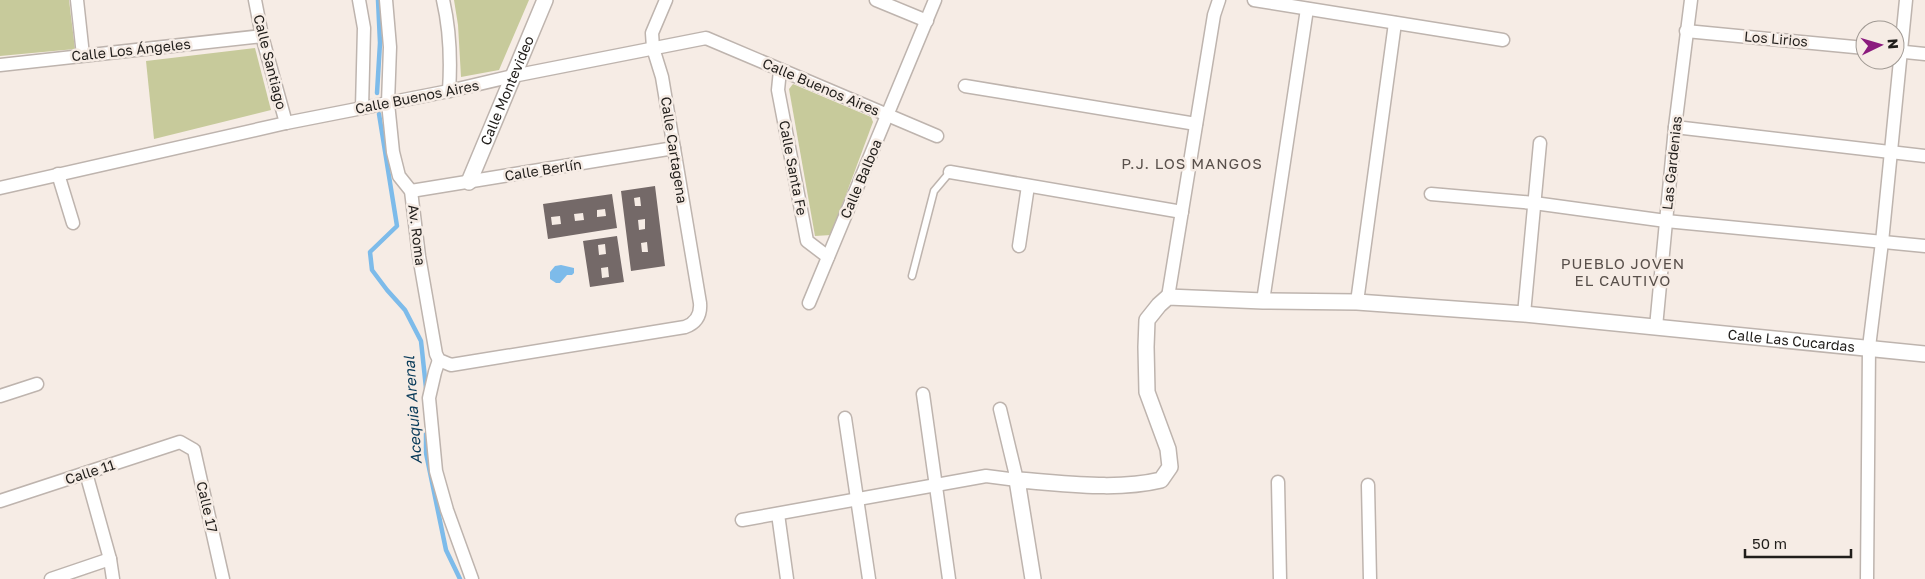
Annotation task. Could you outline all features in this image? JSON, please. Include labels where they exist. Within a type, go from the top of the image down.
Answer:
[{"type":"street","points":[[77,0],[83,55]]},
{"type":"street","name":"Calle Santiago","points":[[255,0],[262,36],[286,123]]},
{"type":"street","points":[[359,0],[364,28],[362,108]]},
{"type":"street","name":"Av. Roma","points":[[386,0],[390,46],[388,103],[393,152],[399,176],[411,191],[419,256],[437,357]]},
{"type":"street","points":[[443,0],[449,34],[449,91]]},
{"type":"street","name":"Calle Montevideo","points":[[469,182],[545,0]]},
{"type":"street","name":"Calle Cartagena","points":[[437,357],[451,365],[458,364],[685,327],[696,320],[700,304],[662,77],[653,48],[652,33],[666,0]]},
{"type":"street","points":[[876,0],[927,21]]},
{"type":"street","name":"Calle Balboa","points":[[808,303],[935,0]]},
{"type":"street","points":[[742,520],[986,476],[1112,486],[1149,483],[1161,480],[1170,467],[1168,449],[1148,392],[1147,320],[1158,305],[1168,297],[1214,14],[1219,0]]},
{"type":"street","points":[[1254,0],[1503,40]]},
{"type":"street","name":"Las Gardenias","points":[[1656,326],[1675,127],[1691,0]]},
{"type":"street","points":[[1903,20],[1906,0]]},
{"type":"street","points":[[1263,301],[1307,9]]},
{"type":"street","points":[[1357,302],[1395,23]]},
{"type":"street","name":"Los Lirios","points":[[1686,31],[1855,47]]},
{"type":"street","name":"Calle Los Ángeles","points":[[0,64],[262,36]]},
{"type":"street","name":"Calle Buenos Aires","points":[[0,188],[286,123],[706,38],[938,136]]},
{"type":"street","points":[[1905,52],[1925,54]]},
{"type":"street","name":"Calle Santa Fe","points":[[780,70],[778,90],[807,241],[828,257]]},
{"type":"street","points":[[1867,579],[1869,347],[1882,242],[1896,70]]},
{"type":"street","points":[[965,86],[1196,124]]},
{"type":"street","points":[[1675,127],[1925,156]]},
{"type":"street","points":[[1524,314],[1540,143]]},
{"type":"street","name":"Calle Berlín","points":[[411,191],[674,148]]},
{"type":"street","points":[[950,172],[1182,212]]},
{"type":"street","points":[[58,174],[73,224]]},
{"type":"street","points":[[1019,246],[1028,186]]},
{"type":"street","points":[[1431,194],[1534,203],[1666,221],[1925,246]]},
{"type":"street","name":"Calle Las Cucardas","points":[[1168,297],[1357,302],[1524,314],[1925,354]]},
{"type":"street","points":[[437,357],[430,398],[436,472],[446,510],[472,579]]},
{"type":"street","points":[[0,396],[37,384]]},
{"type":"street","points":[[924,394],[949,579]]},
{"type":"street","points":[[1000,409],[1018,480],[1033,579]]},
{"type":"street","points":[[846,418],[869,579]]},
{"type":"street","name":"Calle 11","points":[[0,501],[180,442]]},
{"type":"street","name":"Calle 17","points":[[180,442],[194,450],[223,579]]},
{"type":"street","points":[[86,473],[110,559],[113,579]]},
{"type":"street","points":[[1278,482],[1280,579]]},
{"type":"street","points":[[1368,485],[1370,579]]},
{"type":"street","points":[[778,514],[787,579]]},
{"type":"street","points":[[51,579],[110,559]]},
{"type":"lane","points":[[912,276],[934,191],[950,172]]},
{"type":"green space","points":[[0,0],[69,0],[75,49],[0,56]]},
{"type":"green space","points":[[454,0],[529,0],[499,70],[461,77],[458,25]]},
{"type":"green space","points":[[255,48],[271,110],[154,139],[146,61]]},
{"type":"green space","points":[[793,84],[871,117],[873,122],[831,235],[815,236],[789,89]]},
{"type":"water","points":[[561,265],[574,268],[574,273],[567,275],[560,283],[556,283],[550,279],[550,272],[555,266]]},
{"type":"building","points":[[655,186],[665,266],[631,271],[621,191]],"holes":[[[640,197],[641,206],[635,206],[634,198]],[[645,219],[645,229],[639,230],[638,220]],[[647,242],[648,252],[642,252],[641,243]]]},
{"type":"building","points":[[612,194],[617,228],[548,239],[543,204]],"holes":[[[605,209],[606,216],[597,217],[597,210]],[[583,213],[584,220],[575,221],[574,214]],[[560,216],[561,224],[552,225],[551,217]]]},
{"type":"building","points":[[617,236],[624,282],[590,287],[583,241]],"holes":[[[605,244],[606,254],[599,255],[598,245]],[[608,267],[609,277],[602,278],[601,268]]]},
{"type":"waterway","name":"Acequia Arenal","points":[[377,93],[380,43],[378,0]]},
{"type":"waterway","name":"Acequia Arenal","points":[[379,114],[397,226],[370,252],[372,270],[405,310],[421,341],[426,388]]},
{"type":"waterway","name":"Acequia Arenal","points":[[426,430],[426,453],[446,550],[460,579]]},
{"type":"district","name":"P.J. LOS MANGOS","points":[[1192,164]]},
{"type":"district","name":"PUEBLO JOVEN EL CAUTIVO","points":[[1623,272]]}]
